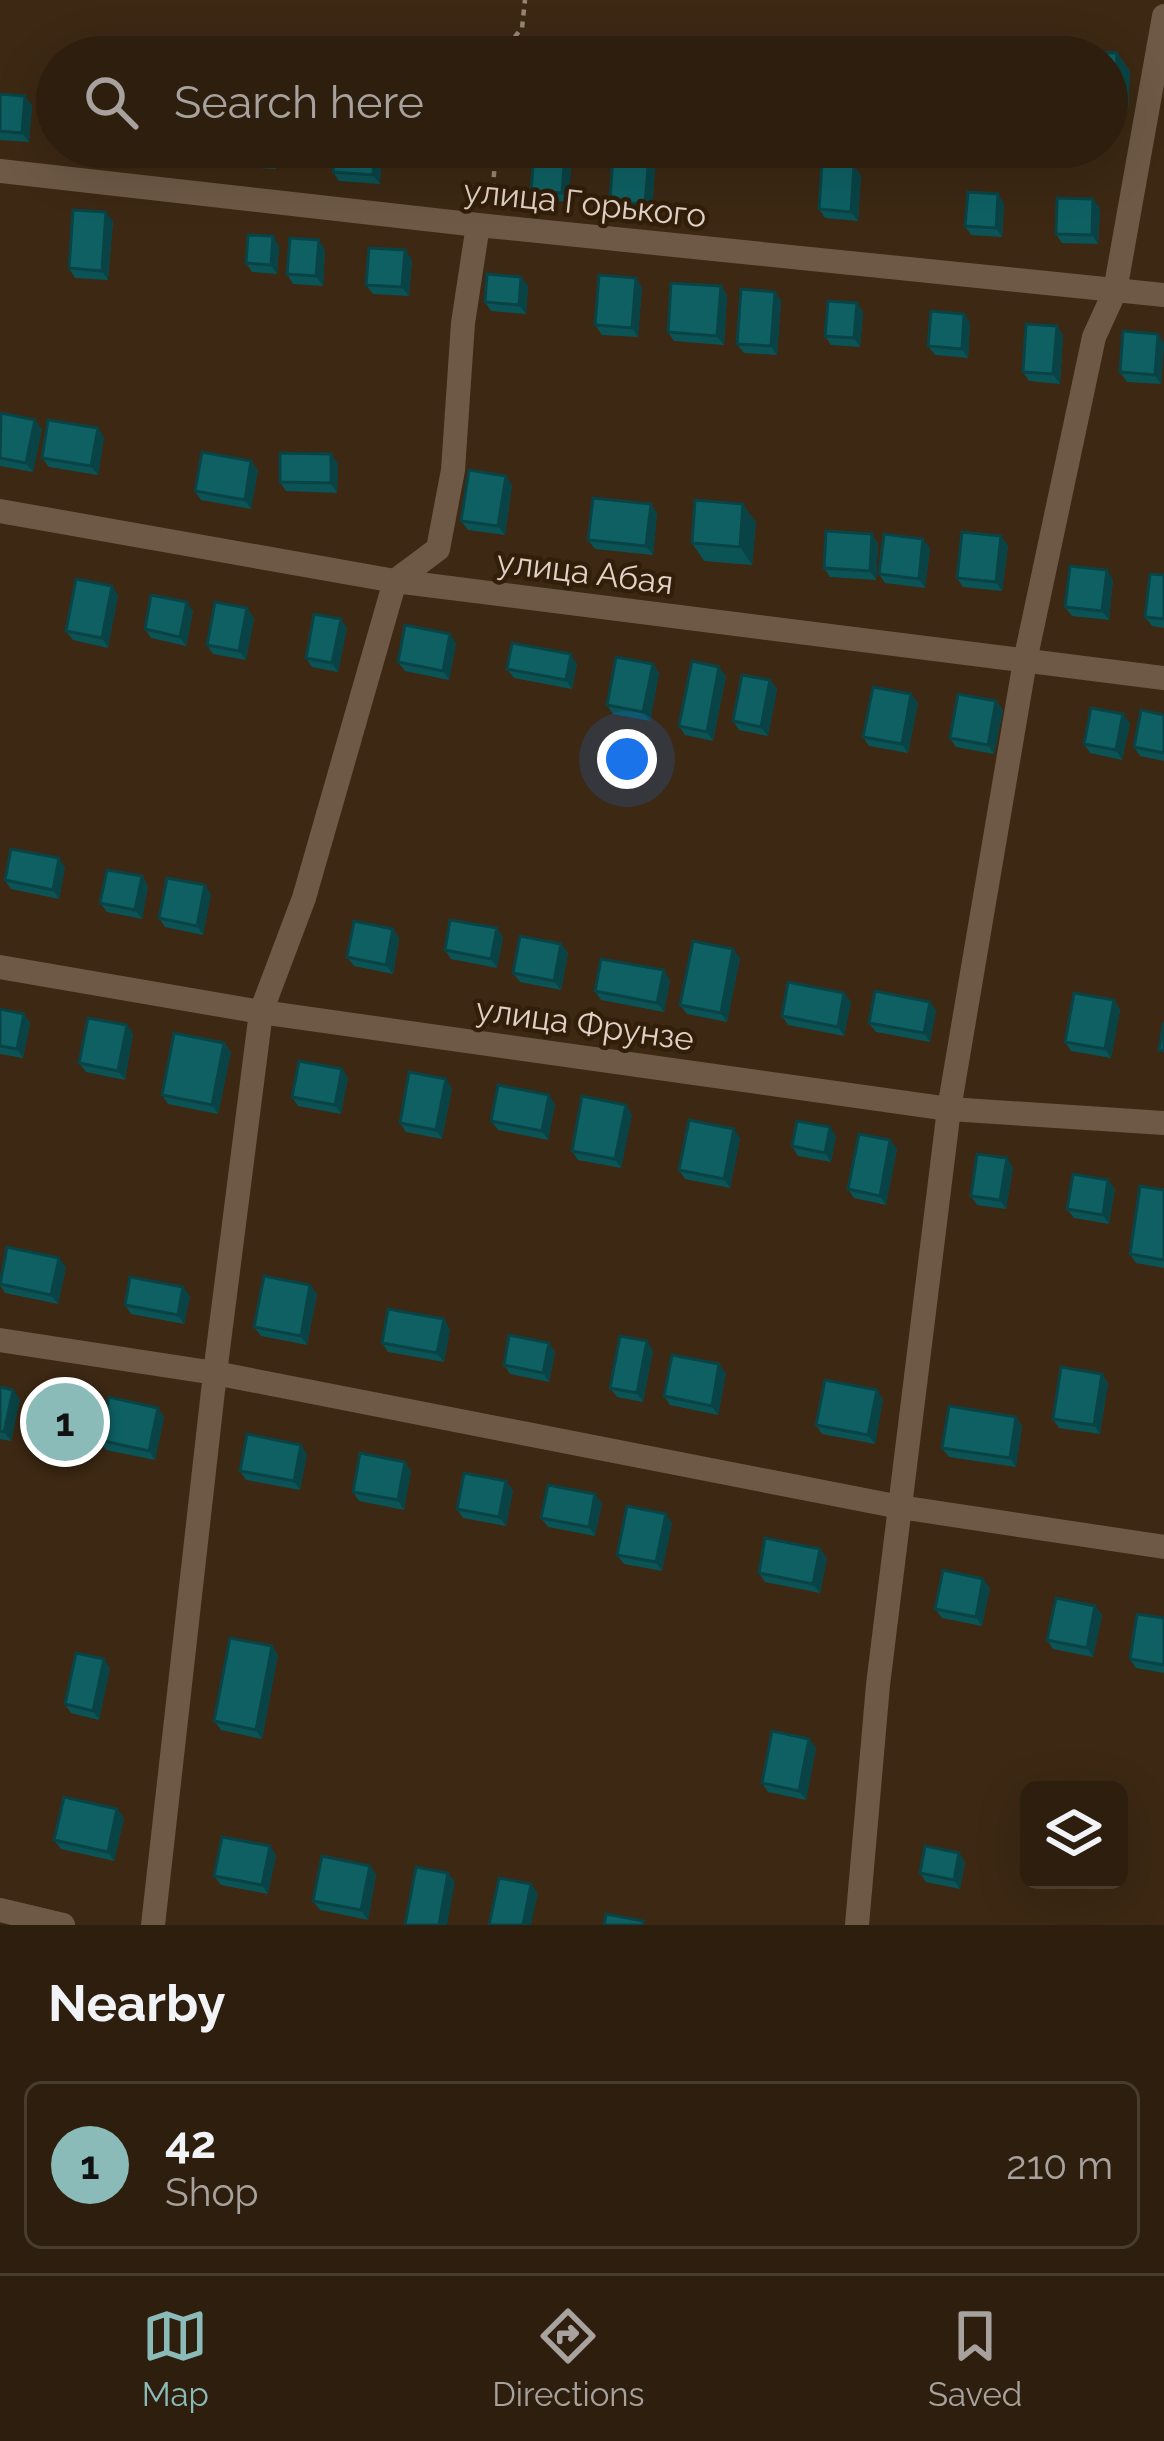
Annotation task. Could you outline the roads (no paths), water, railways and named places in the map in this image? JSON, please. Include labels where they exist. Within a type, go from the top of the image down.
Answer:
[{"type":"street","points":[[857,1925],[878,1685],[949,1109],[1025,661],[1094,338],[1115,291],[1164,16]]},
{"type":"street","name":"улица Горького","points":[[0,171],[1164,295]]},
{"type":"street","points":[[153,1925],[261,1012],[304,898],[395,581],[438,549],[453,470],[463,323],[484,226]]},
{"type":"street","name":"улица Абая","points":[[0,511],[395,581],[1164,678]]},
{"type":"street","name":"улица Фрунзе","points":[[0,967],[261,1012],[949,1109],[1164,1123]]},
{"type":"street","points":[[0,1340],[215,1373],[900,1507],[1164,1547]]},
{"type":"street","points":[[0,1910],[63,1925]]},
{"type":"place","name":"42","points":[[65,1422]]}]
